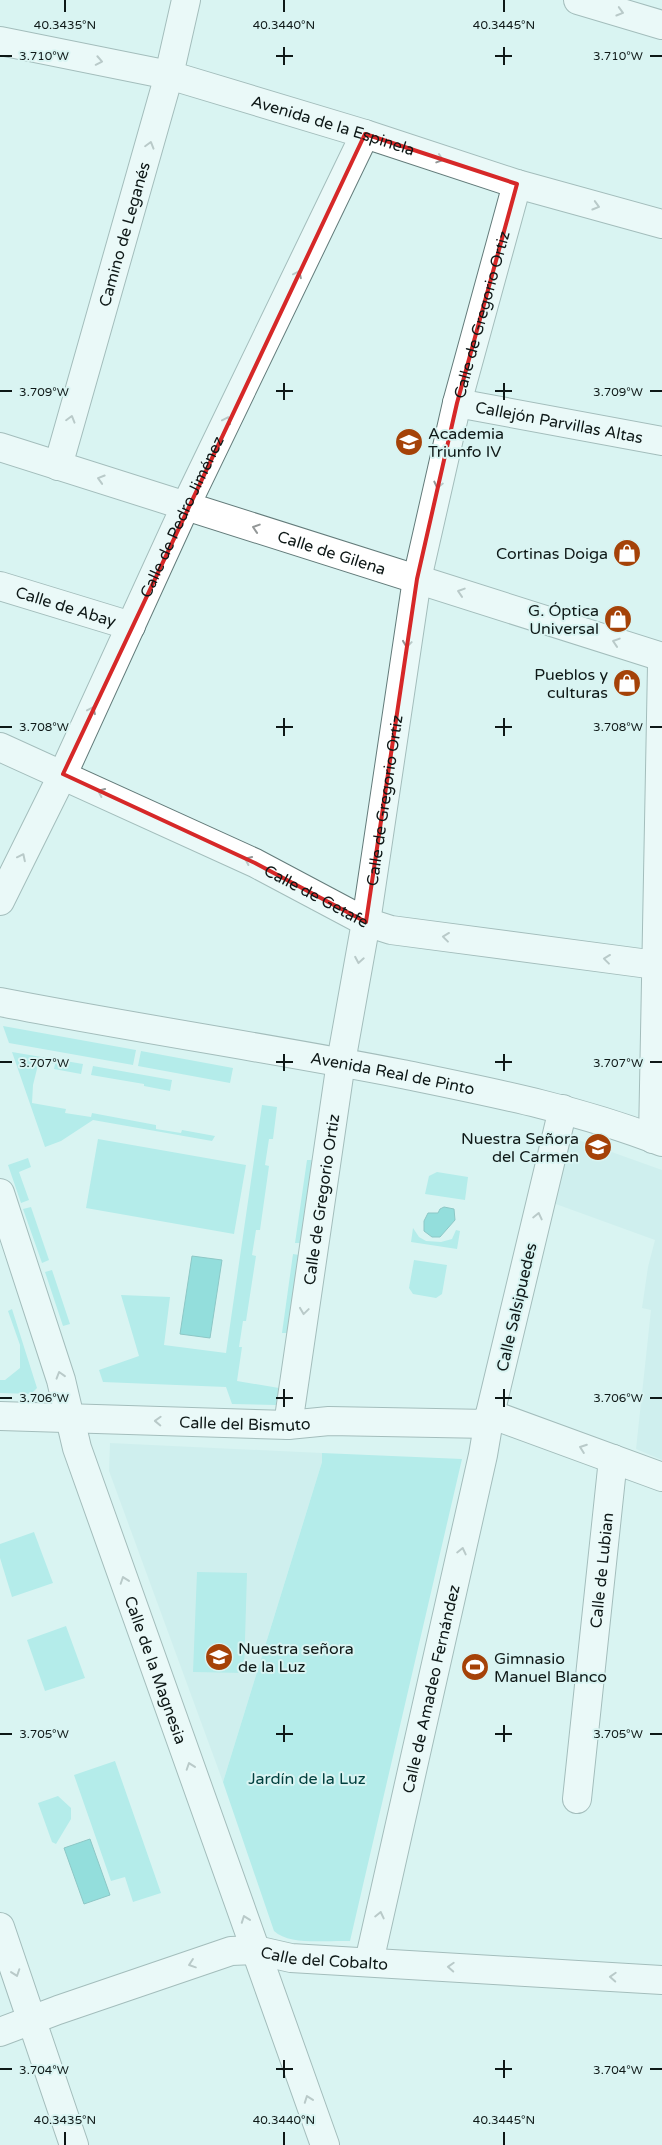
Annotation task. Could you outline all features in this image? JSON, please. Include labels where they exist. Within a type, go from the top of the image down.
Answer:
[{"type":"street","name":"Camino de Leganés","points":[[58,466],[169,75],[186,0]]},
{"type":"street","points":[[578,0],[662,25]]},
{"type":"street","name":"Avenida de la Espinela","points":[[0,41],[169,75],[365,134],[517,184],[662,224]]},
{"type":"street","name":"Calle de Pedro Jiménez","points":[[0,901],[63,774],[186,506],[365,134]]},
{"type":"street","name":"Calle de Gregorio Ortiz","points":[[288,1425],[341,1062],[366,922],[417,579],[457,403],[517,184]]},
{"type":"street","name":"Callejón Parvillas Altas","points":[[457,403],[662,441]]},
{"type":"street","name":"Calle de Gilena","points":[[0,447],[662,657]]},
{"type":"street","name":"Calle de Abay","points":[[0,586],[131,626]]},
{"type":"street","points":[[658,1140],[659,1047],[656,965],[662,665]]},
{"type":"street","name":"Calle de Getafe","points":[[0,747],[63,774],[255,863],[366,922],[391,930],[656,965]]},
{"type":"street","name":"Avenida Real de Pinto","points":[[0,1002],[341,1062],[516,1097],[658,1140]]},
{"type":"street","name":"Calle Salsipuedes","points":[[490,1419],[563,1110]]},
{"type":"street","name":"Calle de la Magnesia","points":[[0,1193],[62,1380],[77,1448],[325,2145]]},
{"type":"street","name":"Calle del Bismuto","points":[[0,1416],[288,1425],[329,1420],[490,1419]]},
{"type":"street","points":[[490,1419],[662,1477]]},
{"type":"street","name":"Calle de Amadeo Fernández","points":[[369,1962],[490,1419]]},
{"type":"street","name":"Calle de Lubian","points":[[577,1799],[613,1460]]},
{"type":"street","points":[[0,1927],[74,2145]]},
{"type":"street","name":"Calle del Cobalto","points":[[0,2032],[231,1951],[256,1950],[291,1958],[662,1980]]},
{"type":"highlighted area","points":[[365,134],[517,184],[457,403],[417,579],[366,922],[255,863],[63,774]]},
{"type":"shaded area","points":[[567,1136],[662,1170],[662,1460],[636,1449],[651,1310],[642,1308],[648,1267],[655,1240],[553,1203]]},
{"type":"shaded area","points":[[444,1207],[454,1209],[455,1220],[440,1237],[432,1237],[424,1231],[424,1221],[428,1213],[438,1213]]},
{"type":"shaded area","points":[[192,1256],[222,1260],[210,1338],[180,1334]]},
{"type":"shaded area","name":"Nuestra señora de la Luz","points":[[110,1443],[322,1453],[322,1462],[223,1782],[109,1471]]},
{"type":"shaded area","points":[[90,1839],[110,1895],[84,1904],[64,1848]]},
{"type":"green space","points":[[3,1026],[136,1050],[133,1065],[9,1043]]},
{"type":"green space","points":[[141,1051],[233,1068],[230,1083],[138,1066]]},
{"type":"green space","points":[[12,1052],[83,1064],[81,1074],[54,1069],[55,1064],[39,1061],[33,1085],[32,1103],[66,1109],[65,1113],[91,1117],[92,1113],[156,1125],[156,1129],[181,1133],[182,1130],[215,1136],[212,1141],[93,1120],[61,1141],[45,1147]]},
{"type":"green space","points":[[93,1066],[172,1080],[170,1091],[144,1086],[144,1084],[91,1075]]},
{"type":"green space","points":[[262,1105],[277,1107],[273,1139],[269,1139],[265,1165],[269,1166],[260,1230],[256,1230],[252,1255],[256,1256],[246,1321],[243,1321],[239,1347],[242,1347],[237,1381],[279,1388],[276,1405],[232,1404],[226,1387],[103,1382],[99,1370],[139,1356],[121,1295],[170,1297],[164,1345],[226,1353]]},
{"type":"green space","points":[[98,1139],[246,1165],[234,1234],[86,1208]]},
{"type":"green space","points":[[28,1158],[31,1167],[19,1172],[29,1200],[21,1203],[8,1165]]},
{"type":"green space","points":[[307,1160],[312,1160],[300,1243],[295,1243]]},
{"type":"green space","points":[[437,1172],[468,1177],[465,1200],[425,1194],[429,1176]]},
{"type":"green space","points":[[31,1207],[49,1260],[42,1263],[23,1209]]},
{"type":"green space","points":[[413,1228],[419,1237],[426,1241],[441,1242],[452,1239],[456,1230],[460,1231],[457,1249],[411,1242]]},
{"type":"green space","points":[[293,1254],[299,1255],[287,1333],[282,1333]]},
{"type":"green space","points":[[414,1260],[447,1265],[442,1294],[436,1298],[413,1294],[409,1288]]},
{"type":"green space","points":[[52,1270],[70,1324],[63,1326],[45,1272]]},
{"type":"green space","points":[[12,1309],[37,1388],[31,1394],[0,1393],[0,1380],[5,1380],[20,1368],[20,1345],[8,1311]]},
{"type":"green space","name":"Jardín de la Luz","points":[[322,1453],[462,1459],[350,1941],[290,1939],[274,1931],[223,1782],[322,1462]]},
{"type":"green space","points":[[34,1532],[53,1583],[12,1597],[0,1558],[0,1544]]},
{"type":"green space","points":[[197,1572],[247,1573],[244,1673],[193,1672]]},
{"type":"green space","points":[[66,1626],[85,1678],[45,1691],[27,1640]]},
{"type":"green space","points":[[115,1761],[161,1893],[133,1902],[125,1877],[111,1881],[74,1775]]},
{"type":"green space","points":[[58,1796],[71,1808],[71,1819],[56,1844],[52,1842],[38,1803]]},
{"type":"place","name":"Academia Triunfo IV","points":[[409,442]]},
{"type":"place","name":"Cortinas Doiga","points":[[627,553]]},
{"type":"place","name":"G. Óptica Universal","points":[[618,619]]},
{"type":"place","name":"Pueblos y culturas","points":[[627,683]]},
{"type":"place","name":"Nuestra Señora del Carmen","points":[[598,1147]]},
{"type":"place","name":"Nuestra señora de la Luz","points":[[219,1657]]},
{"type":"place","name":"Gimnasio Manuel Blanco","points":[[475,1667]]}]
